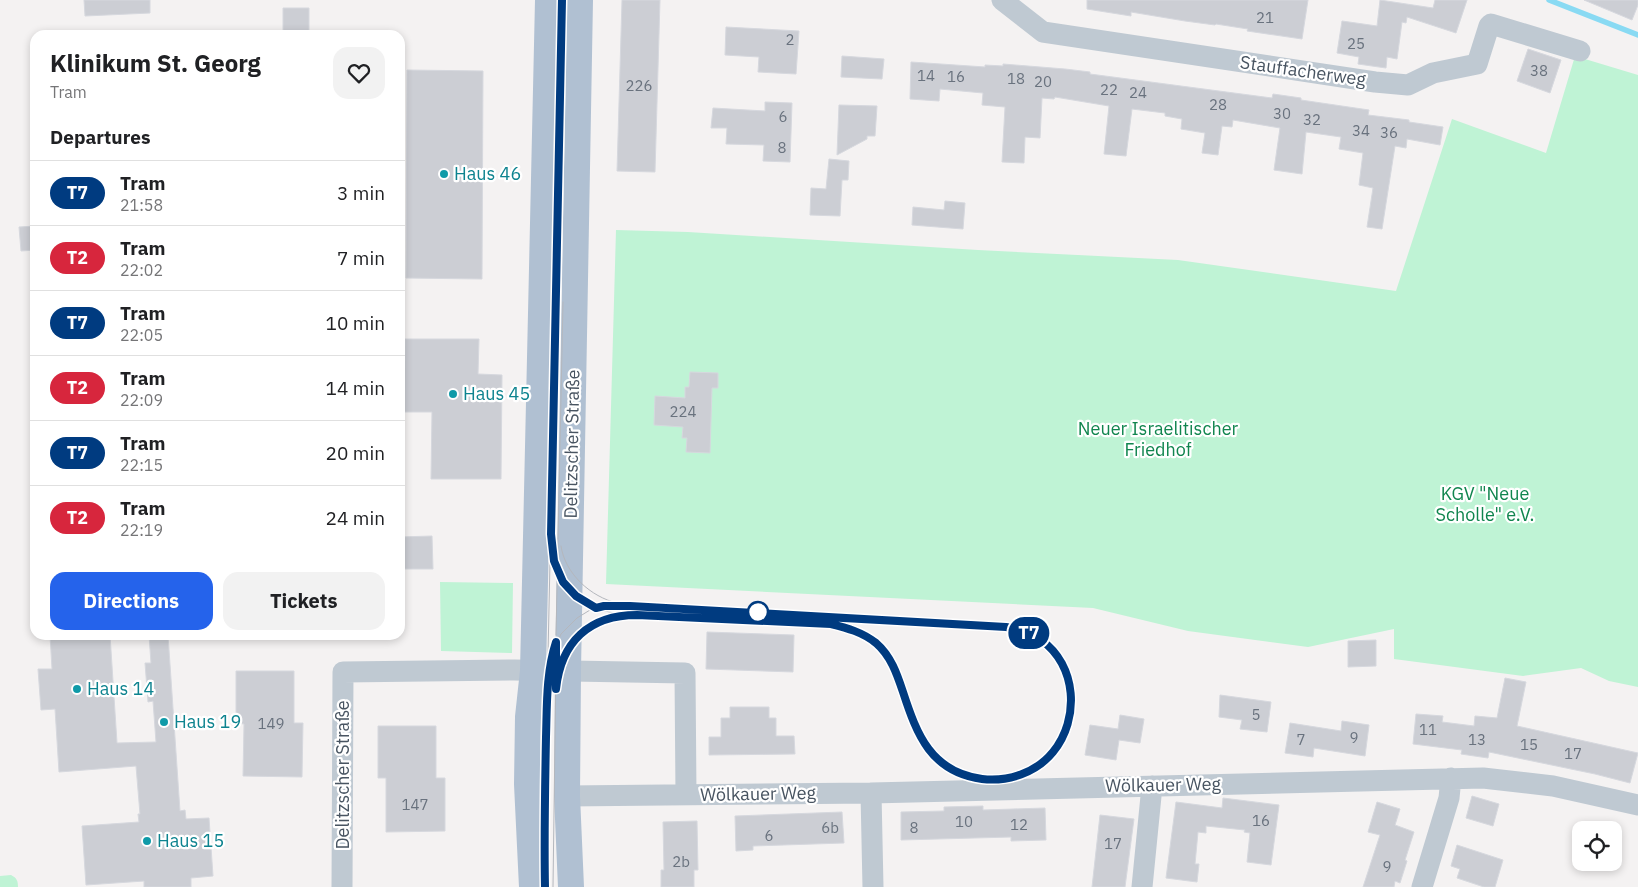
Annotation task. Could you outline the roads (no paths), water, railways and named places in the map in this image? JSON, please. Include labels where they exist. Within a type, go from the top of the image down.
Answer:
[{"type":"main road","name":"Delitzscher Straße","points":[[532,887],[527,784],[528,718],[533,671],[548,0]]},
{"type":"main road","name":"Delitzscher Straße","points":[[571,887],[567,796],[568,672],[580,0]]},
{"type":"street","name":"Stauffacherweg","points":[[1002,0],[1043,32],[1408,85],[1433,73],[1477,64],[1491,24],[1580,51]]},
{"type":"street","name":"Wölkauer Weg","points":[[533,671],[686,673],[686,795]]},
{"type":"street","name":"Delitzscher Straße","points":[[342,887],[343,672],[533,671]]},
{"type":"street","points":[[1422,887],[1449,798],[1451,778]]},
{"type":"street","name":"Wölkauer Weg","points":[[567,796],[871,793],[1483,778],[1552,786],[1638,805]]},
{"type":"street","points":[[1142,887],[1152,786]]},
{"type":"street","points":[[871,793],[873,887]]},
{"type":"waterway","points":[[1549,0],[1638,35]]},
{"type":"tram line","points":[[548,655],[562,0]]},
{"type":"tram line","name":"T7","points":[[545,887],[544,811],[548,684],[553,652],[556,642],[556,689],[561,664],[568,648],[584,631],[604,619],[615,616],[637,615],[831,624],[849,628],[877,644],[887,656],[896,670],[917,731],[934,757],[945,766],[970,777],[984,779],[1009,778],[1032,770],[1043,762],[1060,741],[1070,712],[1071,700],[1067,675],[1062,663],[1054,652],[1042,640],[1018,629],[623,605],[596,608],[576,596],[563,582],[554,561],[551,534],[562,0]]},
{"type":"tram line","points":[[556,635],[563,302]]},
{"type":"tram line","points":[[561,546],[568,566],[581,583],[598,596],[617,603]]},
{"type":"tram line","points":[[558,572],[572,592],[590,606],[601,610],[637,615],[609,619],[586,629],[569,647],[558,673]]},
{"type":"tram line","points":[[548,684],[553,652],[561,634],[577,618],[590,610],[605,606],[623,605],[758,612],[1006,627],[1036,638],[1049,647],[1059,658],[1066,670],[1070,684],[1071,700],[1068,717],[1056,746],[1035,767],[1009,778],[976,778],[950,768],[931,752],[918,730],[889,659],[874,642],[861,634],[831,624],[637,615]]},
{"type":"tram line","points":[[553,887],[556,665]]},
{"type":"tram line","points":[[545,887],[544,811],[548,677]]},
{"type":"place","name":"Haus 46","points":[[444,174]]},
{"type":"place","name":"Haus 45","points":[[453,394]]},
{"type":"place","name":"Haus 14","points":[[77,689]]},
{"type":"place","name":"Haus 19","points":[[164,722]]},
{"type":"place","name":"Haus 15","points":[[147,841]]},
{"type":"park label","name":"Neuer Israelitischer Friedhof","points":[[1158,439]]},
{"type":"park label","name":"KGV \"Neue Scholle\" e.V.","points":[[1485,504]]}]
